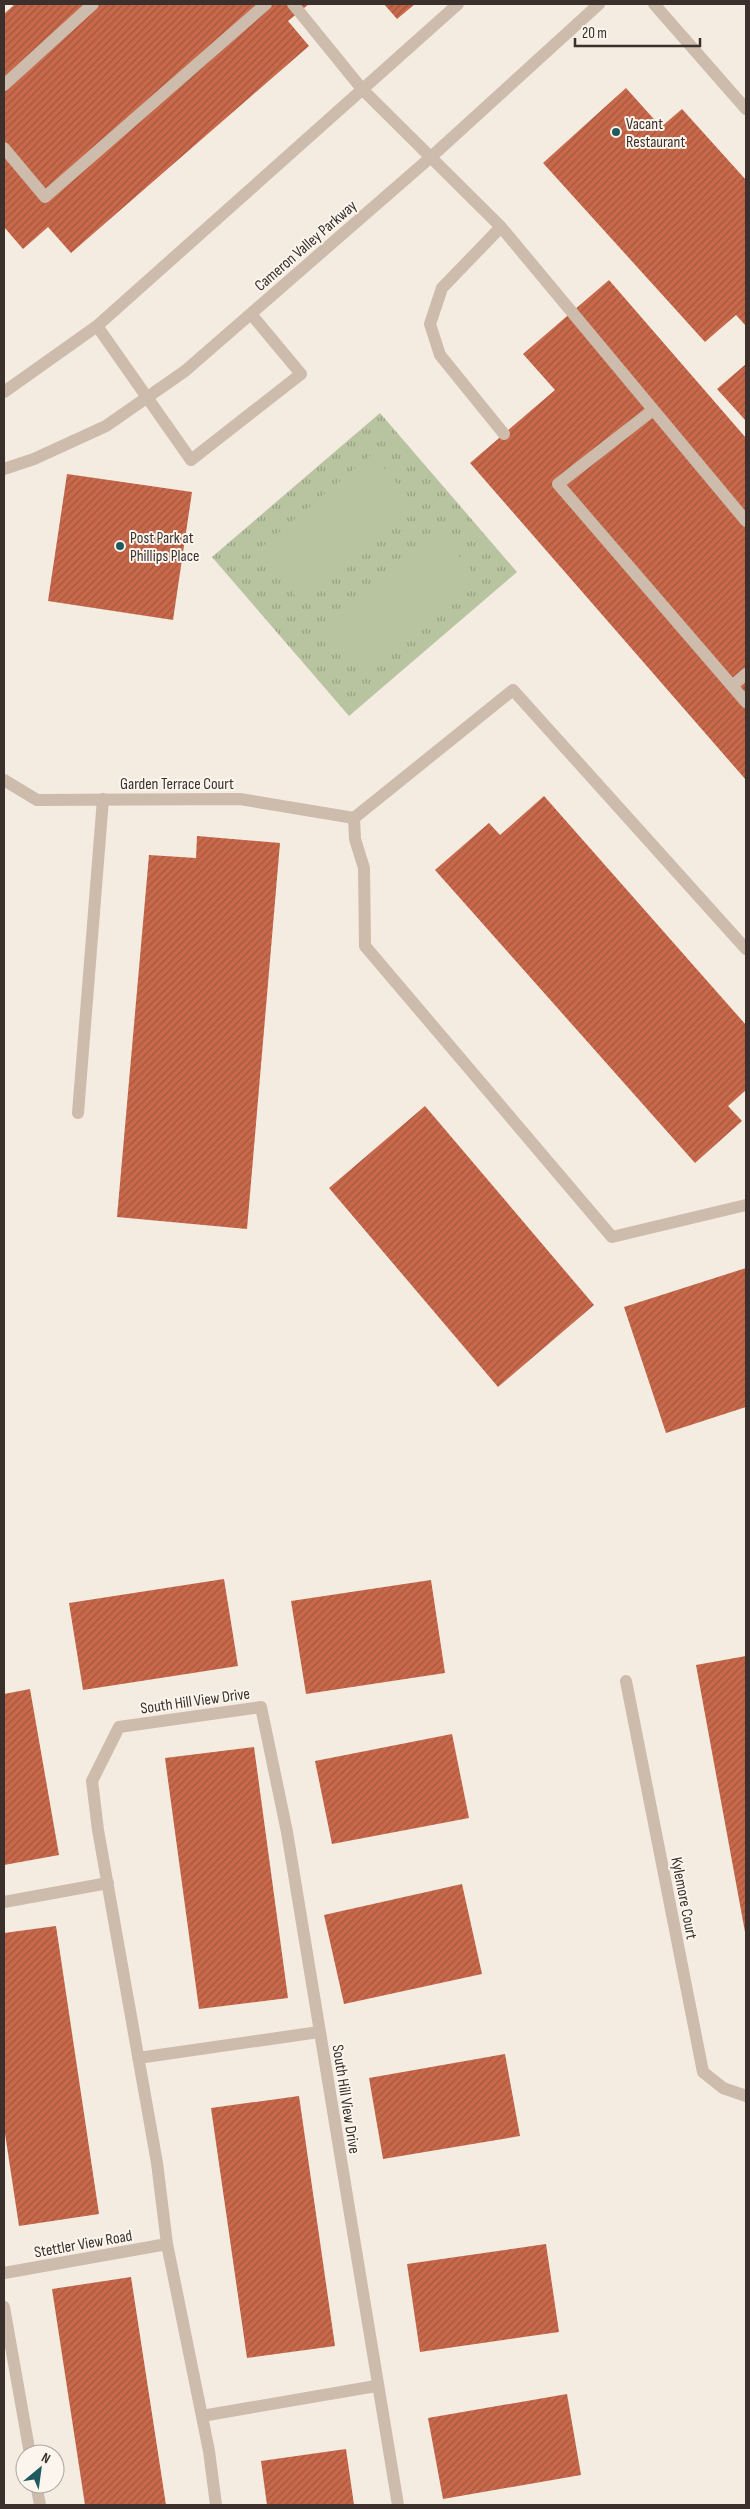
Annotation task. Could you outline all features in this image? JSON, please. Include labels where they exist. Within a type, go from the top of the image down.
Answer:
[{"type":"street","points":[[4,84],[93,4]]},
{"type":"street","points":[[4,148],[45,197],[266,4]]},
{"type":"street","points":[[293,4],[362,89],[501,227],[746,521]]},
{"type":"street","points":[[4,392],[96,326],[458,4]]},
{"type":"street","name":"Cameron Valley Parkway","points":[[4,469],[34,459],[106,426],[185,371],[431,157],[599,4]]},
{"type":"street","points":[[654,4],[746,109]]},
{"type":"street","points":[[501,227],[442,288],[430,324],[440,355],[504,434]]},
{"type":"street","points":[[96,326],[192,460],[301,374],[251,314]]},
{"type":"street","points":[[653,410],[558,484],[746,702]]},
{"type":"street","points":[[732,686],[746,674]]},
{"type":"street","points":[[746,949],[514,690],[354,818],[355,839],[364,868],[365,946],[612,1237],[746,1204]]},
{"type":"street","name":"Garden Terrace Court","points":[[4,780],[37,800],[240,799],[354,818]]},
{"type":"street","points":[[78,1113],[103,799]]},
{"type":"street","name":"Kylemore Court","points":[[626,1681],[703,2072],[722,2088],[746,2096]]},
{"type":"street","name":"South Hill View Drive","points":[[216,2505],[209,2451],[168,2244],[157,2163],[98,1830],[92,1781],[120,1727],[260,1707],[287,1832],[376,2386],[398,2505]]},
{"type":"street","points":[[4,1902],[108,1883]]},
{"type":"street","points":[[138,2058],[319,2032]]},
{"type":"street","name":"Stettler View Road","points":[[4,2273],[168,2244]]},
{"type":"street","points":[[4,2307],[28,2444]]},
{"type":"street","points":[[202,2416],[376,2386]]},
{"type":"green space","points":[[380,413],[517,572],[349,716],[212,557]]},
{"type":"green space","points":[[372,454],[417,507],[301,603],[258,550]]},
{"type":"green space","points":[[436,529],[480,581],[366,677],[321,625]]},
{"type":"building","points":[[15,4],[309,4],[288,21],[309,46],[71,253],[48,227],[23,249],[4,227],[4,14]]},
{"type":"building","points":[[384,4],[415,4],[397,19]]},
{"type":"building","points":[[626,88],[661,127],[682,109],[746,180],[746,326],[736,315],[705,342],[543,163]]},
{"type":"building","points":[[609,280],[746,438],[746,780],[470,463],[555,390],[523,354]]},
{"type":"building","points":[[746,364],[746,421],[717,389]]},
{"type":"building","name":"Post Park at Phillips Place","points":[[67,474],[192,492],[173,620],[48,601]]},
{"type":"building","points":[[544,796],[746,1025],[746,1090],[728,1106],[742,1121],[695,1163],[435,870],[489,823],[500,835]]},
{"type":"building","points":[[197,836],[280,843],[247,1229],[117,1217],[149,855],[196,858]]},
{"type":"building","points":[[425,1106],[594,1305],[498,1387],[329,1188]]},
{"type":"building","points":[[746,1268],[746,1407],[666,1433],[624,1307]]},
{"type":"building","points":[[224,1579],[238,1666],[83,1690],[69,1603]]},
{"type":"building","points":[[431,1580],[445,1673],[306,1694],[291,1601]]},
{"type":"building","points":[[746,1656],[746,1931],[745,1932],[696,1665]]},
{"type":"building","points":[[30,1689],[59,1855],[4,1865],[4,1694]]},
{"type":"building","points":[[452,1734],[469,1818],[332,1844],[315,1761]]},
{"type":"building","points":[[254,1747],[288,1998],[199,2009],[165,1758]]},
{"type":"building","points":[[462,1884],[482,1974],[344,2004],[324,1915]]},
{"type":"building","points":[[56,1926],[99,2214],[19,2226],[4,2127],[4,1933]]},
{"type":"building","points":[[505,2054],[520,2136],[383,2159],[369,2078]]},
{"type":"building","points":[[299,2096],[335,2346],[247,2358],[211,2108]]},
{"type":"building","points":[[546,2244],[559,2332],[420,2352],[407,2264]]},
{"type":"building","points":[[131,2277],[166,2505],[85,2505],[52,2289]]},
{"type":"building","points":[[567,2394],[581,2475],[443,2499],[428,2418]]},
{"type":"building","points":[[346,2449],[354,2505],[267,2505],[261,2461]]},
{"type":"place","name":"Vacant Restaurant","points":[[616,132]]},
{"type":"place","name":"Post Park at Phillips Place","points":[[120,546]]}]
